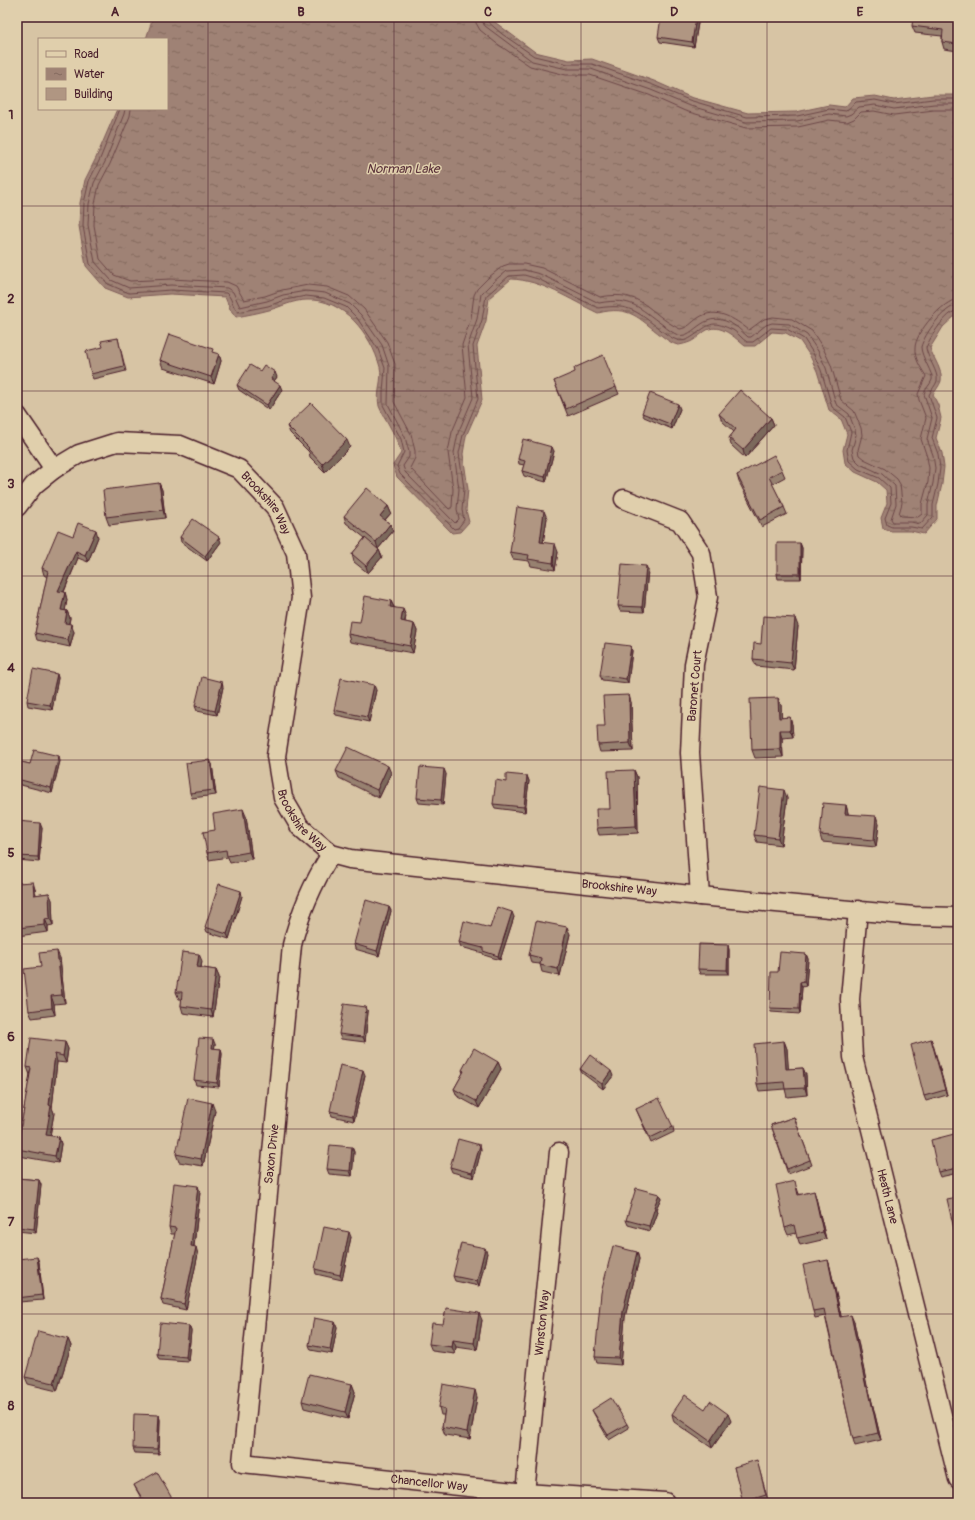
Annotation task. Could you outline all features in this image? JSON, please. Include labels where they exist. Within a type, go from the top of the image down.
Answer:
[{"type":"street","points":[[17,415],[54,469]]},
{"type":"street","name":"Brookshire Way","points":[[17,507],[34,485],[54,469],[79,454],[117,442],[180,445],[239,469],[275,507],[296,553],[301,598],[276,756],[283,798],[300,827],[331,854],[350,859],[700,896],[914,916],[958,917]]},
{"type":"street","name":"Baronet Court","points":[[624,499],[680,521],[701,553],[708,597],[694,664],[690,753],[700,896]]},
{"type":"street","name":"Saxon Drive","points":[[242,1463],[292,945],[296,926],[304,903],[331,854]]},
{"type":"street","name":"Heath Lane","points":[[858,910],[850,999],[853,1057],[958,1479]]},
{"type":"street","name":"Winston Way","points":[[526,1493],[559,1152]]},
{"type":"street","name":"Chancellor Way","points":[[242,1463],[526,1493],[665,1502]]},
{"type":"water","name":"Norman Lake","points":[[153,17],[488,17],[535,52],[569,60],[592,59],[654,81],[690,97],[748,113],[796,112],[829,105],[845,107],[853,98],[875,96],[894,100],[933,95],[958,95],[958,313],[943,327],[930,348],[941,373],[941,381],[933,395],[938,405],[941,418],[936,438],[942,453],[944,467],[937,506],[937,519],[924,534],[911,531],[891,531],[883,528],[881,518],[887,503],[886,490],[877,482],[855,472],[845,463],[843,450],[847,434],[841,419],[829,410],[817,371],[810,356],[800,341],[786,333],[772,332],[755,346],[745,346],[728,332],[717,328],[712,328],[690,342],[678,345],[667,340],[640,319],[626,312],[609,311],[598,313],[545,287],[522,280],[511,279],[489,298],[486,321],[477,346],[482,400],[466,436],[463,454],[468,489],[466,510],[469,522],[460,532],[452,533],[397,477],[393,465],[401,453],[394,435],[379,406],[378,396],[381,376],[380,367],[370,342],[354,320],[344,312],[332,305],[320,301],[307,300],[297,301],[265,311],[236,317],[230,309],[225,297],[170,294],[128,297],[105,288],[86,266],[79,226],[80,203],[85,180],[117,110],[168,110],[168,38],[146,38]]},
{"type":"building","points":[[661,17],[696,18],[692,42],[658,37]]},
{"type":"building","points":[[913,17],[958,17],[958,44],[942,42],[943,30],[912,26]]},
{"type":"building","points":[[169,334],[213,349],[212,352],[219,354],[211,377],[160,360]]},
{"type":"building","points":[[118,338],[124,366],[91,374],[86,351],[103,347],[101,341]]},
{"type":"building","points":[[603,355],[616,387],[566,409],[554,381],[575,372],[574,368]]},
{"type":"building","points":[[250,365],[260,371],[264,365],[275,372],[271,379],[280,385],[267,405],[237,385]]},
{"type":"building","points":[[740,390],[771,418],[743,450],[729,438],[736,429],[719,414]]},
{"type":"building","points":[[650,393],[678,404],[670,424],[642,413]]},
{"type":"building","points":[[311,403],[347,440],[322,464],[308,449],[309,448],[287,426]]},
{"type":"building","points":[[523,439],[552,447],[545,477],[522,471],[525,461],[518,459]]},
{"type":"building","points":[[774,455],[782,470],[769,477],[784,507],[760,520],[737,475]]},
{"type":"building","points":[[159,483],[163,510],[106,517],[103,490]]},
{"type":"building","points":[[367,488],[388,506],[380,516],[390,524],[376,542],[344,516]]},
{"type":"building","points":[[517,507],[544,511],[540,542],[555,544],[553,563],[528,559],[529,555],[510,552]]},
{"type":"building","points":[[193,519],[219,537],[205,556],[180,537]]},
{"type":"building","points":[[78,523],[96,530],[85,555],[76,551],[58,591],[65,592],[61,610],[67,611],[65,623],[71,624],[68,640],[35,633],[48,571],[42,568],[58,530],[73,536]]},
{"type":"building","points":[[365,538],[379,550],[366,566],[352,554]]},
{"type":"building","points":[[777,543],[800,543],[800,574],[777,574]]},
{"type":"building","points":[[622,564],[646,566],[642,607],[618,606]]},
{"type":"building","points":[[365,596],[391,601],[390,607],[403,609],[401,621],[414,624],[410,646],[348,634],[350,621],[360,622]]},
{"type":"building","points":[[763,616],[795,618],[791,663],[753,659],[754,643],[761,644]]},
{"type":"building","points":[[605,643],[631,646],[626,679],[600,675]]},
{"type":"building","points":[[33,669],[57,674],[50,705],[27,701]]},
{"type":"building","points":[[202,677],[222,682],[215,711],[195,706]]},
{"type":"building","points":[[341,678],[374,685],[367,717],[334,710]]},
{"type":"building","points":[[629,695],[630,743],[598,745],[597,726],[605,726],[603,696]]},
{"type":"building","points":[[778,698],[779,718],[790,717],[790,730],[780,730],[780,749],[752,750],[750,699]]},
{"type":"building","points":[[348,747],[388,766],[377,790],[336,771]]},
{"type":"building","points":[[34,750],[59,756],[51,788],[17,779],[17,761],[30,764]]},
{"type":"building","points":[[210,760],[214,790],[190,793],[186,763]]},
{"type":"building","points":[[420,767],[444,769],[441,800],[417,798]]},
{"type":"building","points":[[634,770],[636,826],[597,828],[596,809],[610,809],[608,771]]},
{"type":"building","points":[[506,774],[527,776],[524,807],[493,804],[496,780],[506,782]]},
{"type":"building","points":[[760,787],[784,790],[778,838],[754,835]]},
{"type":"building","points":[[823,803],[846,805],[845,814],[876,816],[874,840],[820,835]]},
{"type":"building","points":[[243,809],[249,852],[227,856],[226,850],[207,853],[203,832],[215,830],[213,814]]},
{"type":"building","points":[[17,821],[40,823],[38,857],[17,856]]},
{"type":"building","points":[[33,882],[34,895],[49,893],[50,918],[45,919],[45,925],[17,928],[17,883]]},
{"type":"building","points":[[219,884],[241,891],[227,934],[205,927]]},
{"type":"building","points":[[366,900],[389,907],[377,951],[354,944]]},
{"type":"building","points":[[497,907],[512,912],[498,956],[483,951],[483,948],[459,942],[464,921],[490,928]]},
{"type":"building","points":[[536,921],[567,927],[558,969],[540,965],[541,958],[529,955]]},
{"type":"building","points":[[699,944],[728,945],[727,970],[698,969]]},
{"type":"building","points":[[57,951],[62,995],[51,996],[52,1008],[29,1011],[24,969],[41,967],[39,953]]},
{"type":"building","points":[[182,952],[199,954],[197,967],[216,970],[211,1010],[181,1006],[182,992],[176,992]]},
{"type":"building","points":[[780,952],[806,954],[804,981],[800,982],[799,1009],[770,1008],[771,972],[778,972]]},
{"type":"building","points":[[344,1004],[366,1007],[363,1037],[339,1034]]},
{"type":"building","points":[[31,1038],[65,1042],[63,1056],[55,1054],[49,1105],[51,1106],[46,1135],[59,1137],[55,1156],[17,1149],[31,1068],[27,1067]]},
{"type":"building","points":[[199,1038],[213,1039],[212,1048],[221,1049],[217,1083],[194,1080]]},
{"type":"building","points":[[931,1039],[945,1090],[924,1096],[911,1045]]},
{"type":"building","points":[[784,1041],[786,1069],[803,1068],[805,1088],[785,1089],[784,1082],[757,1084],[754,1044]]},
{"type":"building","points":[[474,1048],[498,1062],[476,1101],[454,1089]]},
{"type":"building","points":[[590,1055],[611,1071],[602,1084],[580,1069]]},
{"type":"building","points":[[340,1065],[363,1070],[353,1116],[330,1111]]},
{"type":"building","points":[[188,1098],[212,1103],[201,1159],[176,1154]]},
{"type":"building","points":[[659,1098],[673,1127],[650,1138],[636,1109]]},
{"type":"building","points":[[794,1117],[810,1160],[787,1169],[771,1125]]},
{"type":"building","points":[[958,1133],[958,1168],[938,1172],[931,1140]]},
{"type":"building","points":[[458,1139],[480,1145],[472,1173],[450,1167]]},
{"type":"building","points":[[330,1145],[352,1147],[350,1171],[327,1169]]},
{"type":"building","points":[[17,1178],[39,1180],[34,1229],[17,1227]]},
{"type":"building","points":[[795,1181],[798,1195],[814,1191],[823,1232],[797,1238],[794,1225],[785,1228],[776,1185]]},
{"type":"building","points":[[174,1183],[198,1186],[191,1246],[196,1247],[184,1304],[161,1299],[176,1228],[169,1227]]},
{"type":"building","points":[[636,1188],[659,1194],[649,1226],[626,1220]]},
{"type":"building","points":[[958,1197],[958,1228],[954,1229],[947,1199]]},
{"type":"building","points":[[324,1227],[349,1232],[340,1275],[315,1269]]},
{"type":"building","points":[[461,1243],[485,1248],[477,1281],[453,1276]]},
{"type":"building","points":[[613,1246],[637,1252],[623,1311],[619,1358],[595,1357],[601,1293]]},
{"type":"building","points":[[37,1257],[42,1295],[17,1298],[17,1259]]},
{"type":"building","points":[[828,1260],[840,1317],[851,1315],[866,1387],[868,1387],[878,1433],[853,1439],[824,1309],[813,1311],[803,1265]]},
{"type":"building","points":[[446,1308],[479,1313],[474,1343],[453,1340],[452,1347],[429,1344],[432,1323],[443,1324]]},
{"type":"building","points":[[314,1318],[335,1322],[330,1349],[309,1345]]},
{"type":"building","points":[[160,1323],[189,1326],[186,1357],[157,1354]]},
{"type":"building","points":[[38,1331],[68,1339],[54,1383],[25,1377]]},
{"type":"building","points":[[309,1374],[352,1384],[345,1412],[302,1401]]},
{"type":"building","points":[[443,1384],[475,1390],[467,1432],[442,1427],[445,1409],[439,1407]]},
{"type":"building","points":[[685,1395],[705,1409],[710,1401],[728,1414],[710,1441],[672,1414]]},
{"type":"building","points":[[611,1398],[627,1424],[608,1435],[592,1410]]},
{"type":"building","points":[[134,1414],[159,1415],[157,1449],[133,1448]]},
{"type":"building","points":[[757,1460],[766,1495],[743,1502],[734,1467]]},
{"type":"building","points":[[157,1472],[174,1502],[145,1503],[134,1485]]}]
